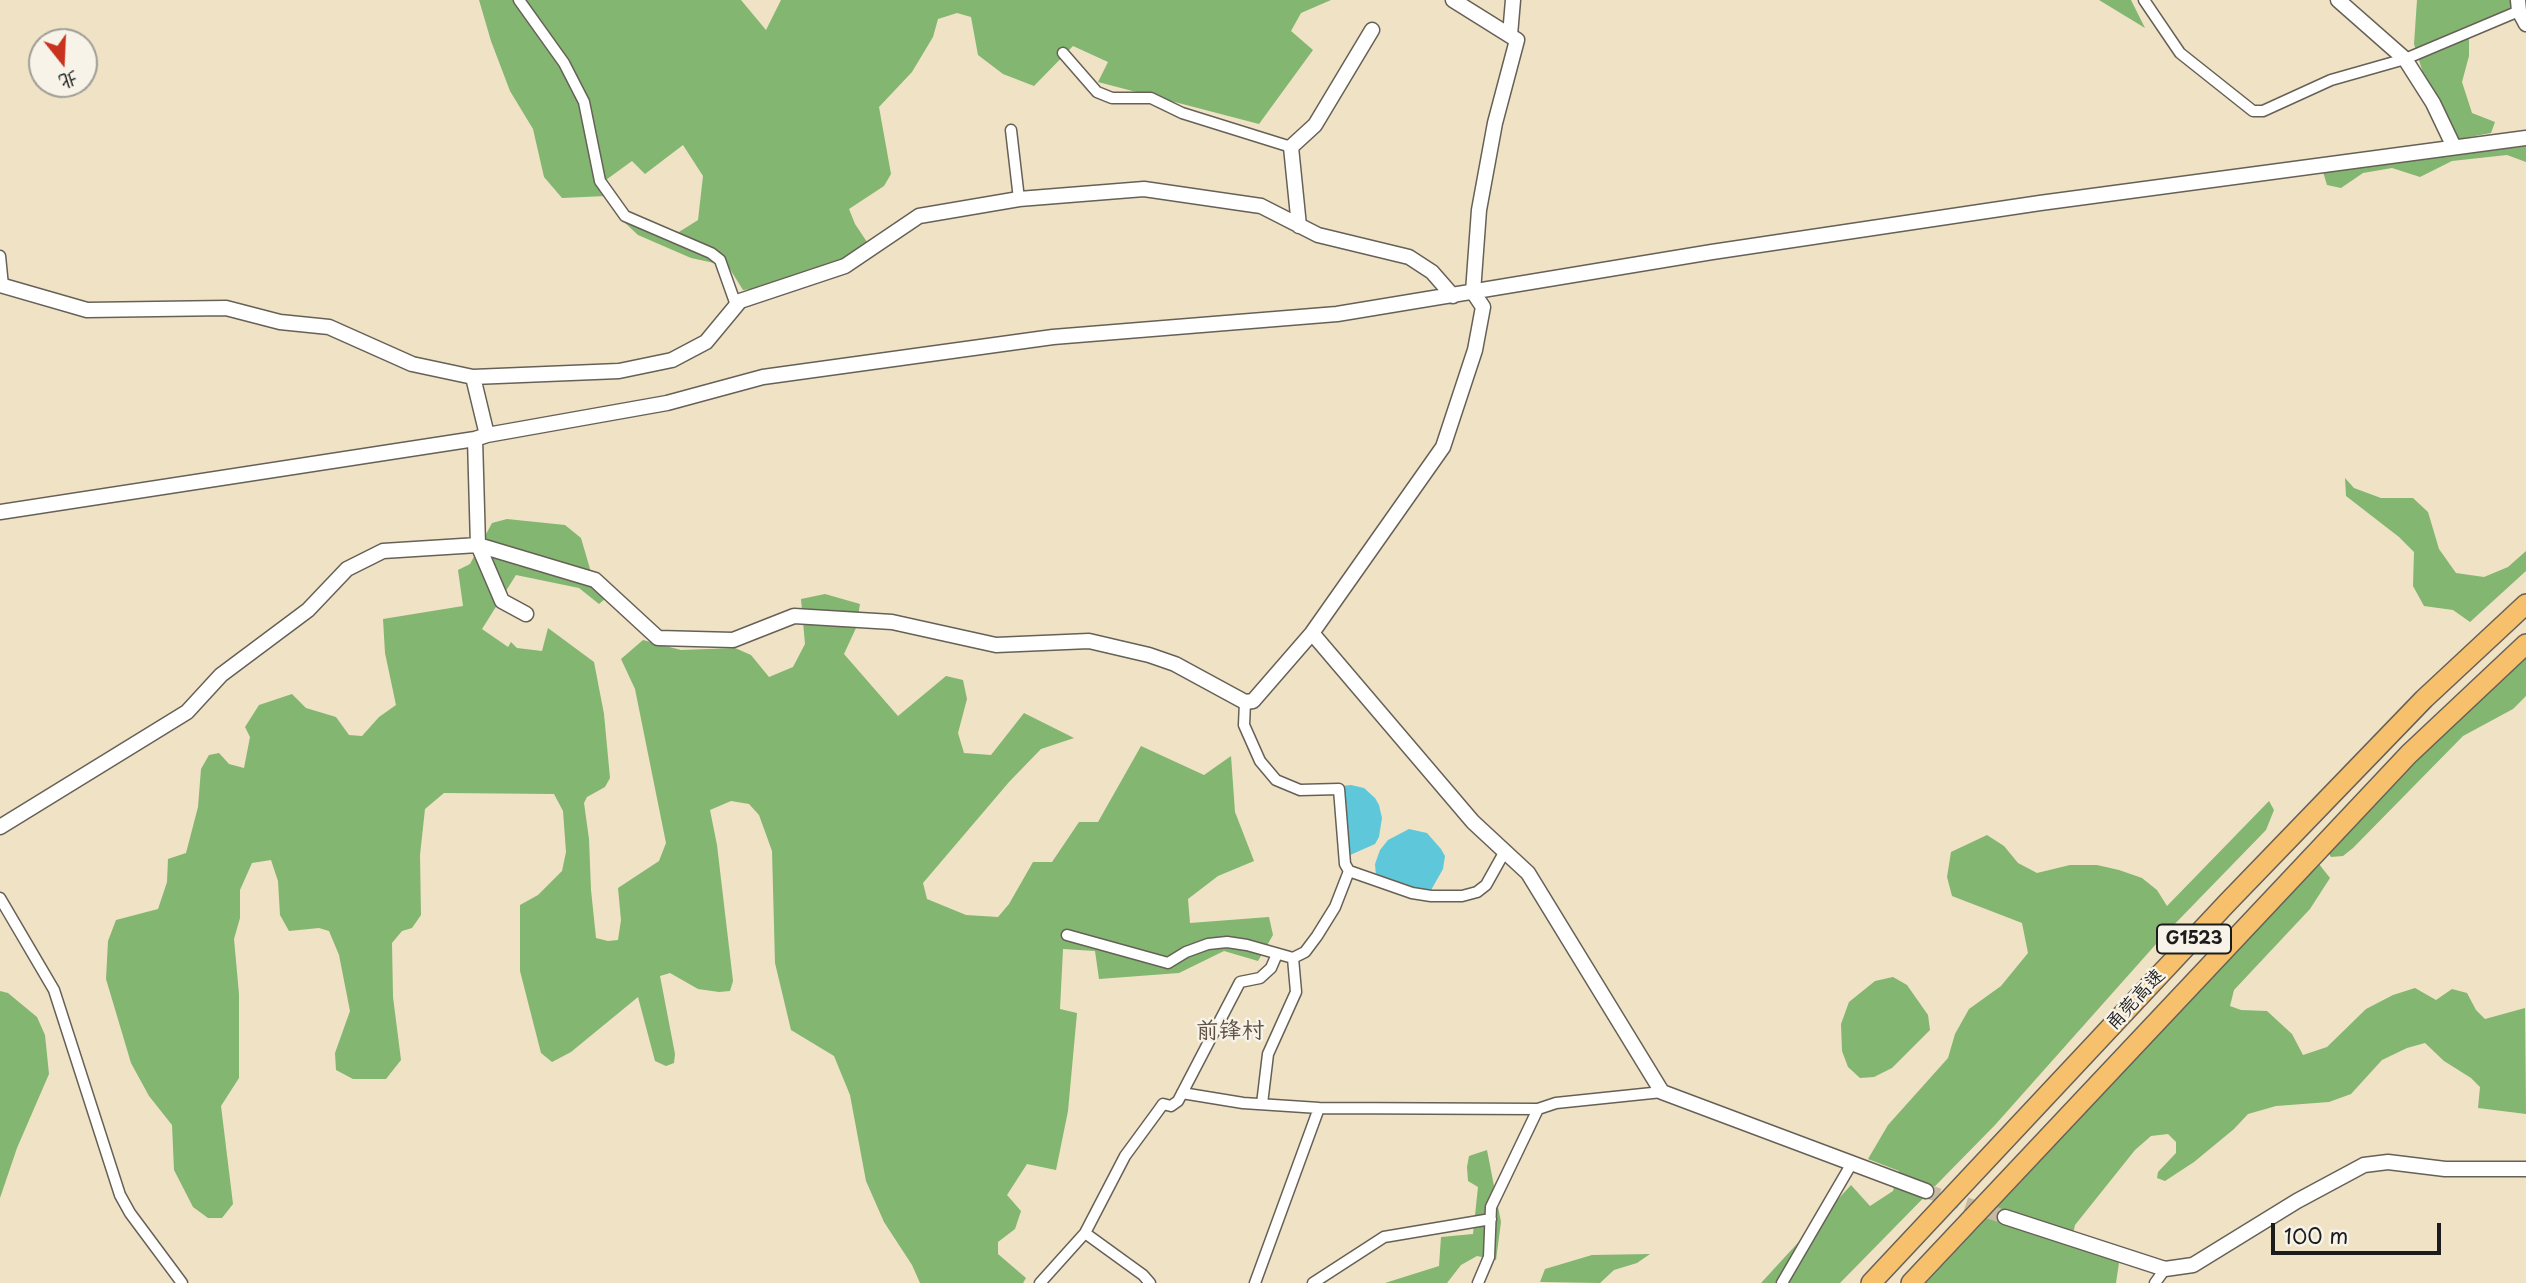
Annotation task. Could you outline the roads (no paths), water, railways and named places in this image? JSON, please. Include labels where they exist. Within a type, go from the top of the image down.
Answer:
[{"type":"highway","name":"甬莞高速","points":[[1871,1283],[2208,923],[2415,708],[2526,604]]},
{"type":"highway","name":"甬莞高速","points":[[1911,1283],[2409,754],[2526,644]]},
{"type":"street","points":[[519,0],[564,63],[584,102],[600,181],[619,208],[625,216],[639,224],[711,253],[720,260],[736,305]]},
{"type":"street","points":[[0,827],[187,712],[221,675],[308,610],[347,569],[383,551],[478,545],[595,580],[658,638],[733,640],[794,616],[892,622],[996,645],[1089,641],[1175,664],[1245,702],[1253,701],[1312,633],[1443,447],[1475,350],[1483,307],[1473,292],[1479,210],[1495,123],[1517,40],[1453,0]]},
{"type":"street","points":[[1510,35],[1513,0]]},
{"type":"street","points":[[2144,0],[2180,53],[2253,111],[2263,111],[2331,80],[2405,59],[2521,12]]},
{"type":"street","points":[[2338,0],[2405,59],[2433,103],[2454,147]]},
{"type":"street","points":[[1291,147],[1315,125],[1372,30]]},
{"type":"street","points":[[1063,53],[1097,92],[1112,98],[1151,98],[1182,113],[1291,147]]},
{"type":"street","points":[[1011,130],[1019,199]]},
{"type":"street","points":[[0,512],[481,437],[667,403],[763,377],[1053,337],[1336,314],[2012,207],[2526,138]]},
{"type":"street","points":[[1291,147],[1299,226]]},
{"type":"street","points":[[0,256],[2,286],[87,310],[226,308],[280,322],[329,327],[412,364],[472,377],[619,370],[672,360],[706,342],[740,301],[845,266],[919,216],[1019,199],[1144,189],[1261,206],[1318,236],[1409,257],[1432,272],[1453,296]]},
{"type":"street","points":[[472,377],[481,437],[478,545],[502,601],[526,614]]},
{"type":"street","points":[[1312,633],[1473,822],[1528,873],[1662,1092]]},
{"type":"street","points":[[1245,702],[1244,725],[1260,761],[1276,780],[1300,790],[1339,789],[1345,864],[1349,871],[1412,893],[1462,896],[1477,892],[1486,885],[1505,851]]},
{"type":"street","points":[[1067,935],[1168,963],[1197,948],[1227,942],[1293,958],[1305,952],[1317,936],[1335,907],[1349,871]]},
{"type":"street","points":[[0,898],[54,990],[120,1195],[181,1283]]},
{"type":"street","points":[[1040,1283],[1084,1233],[1125,1156],[1163,1104],[1171,1106],[1178,1101],[1240,982],[1261,978],[1271,968],[1277,954]]},
{"type":"street","points":[[1262,1104],[1268,1054],[1296,992],[1293,958]]},
{"type":"street","points":[[1182,1093],[1262,1104],[1320,1108],[1538,1109],[1556,1103],[1662,1092],[1926,1191]]},
{"type":"street","points":[[1255,1283],[1320,1108]]},
{"type":"street","points":[[1478,1283],[1489,1257],[1491,1207],[1538,1109]]},
{"type":"street","points":[[2005,1217],[2165,1269],[2193,1265],[2297,1201],[2364,1165],[2388,1162],[2445,1168],[2526,1169]]},
{"type":"street","points":[[1782,1283],[1852,1163]]},
{"type":"street","points":[[1313,1283],[1384,1237],[1490,1219]]},
{"type":"street","points":[[1084,1233],[1143,1275],[1150,1283]]},
{"type":"street","points":[[2155,1283],[2165,1269]]},
{"type":"water","points":[[1341,786],[1364,788],[1375,798],[1382,818],[1375,844],[1348,856]]},
{"type":"water","points":[[1409,829],[1427,833],[1445,856],[1443,869],[1430,892],[1376,876],[1375,864],[1380,850],[1388,840]]},
{"type":"tunnel","points":[[1926,1191],[2005,1217]]},
{"type":"district","name":"前锋村","points":[[1230,1032]]}]
